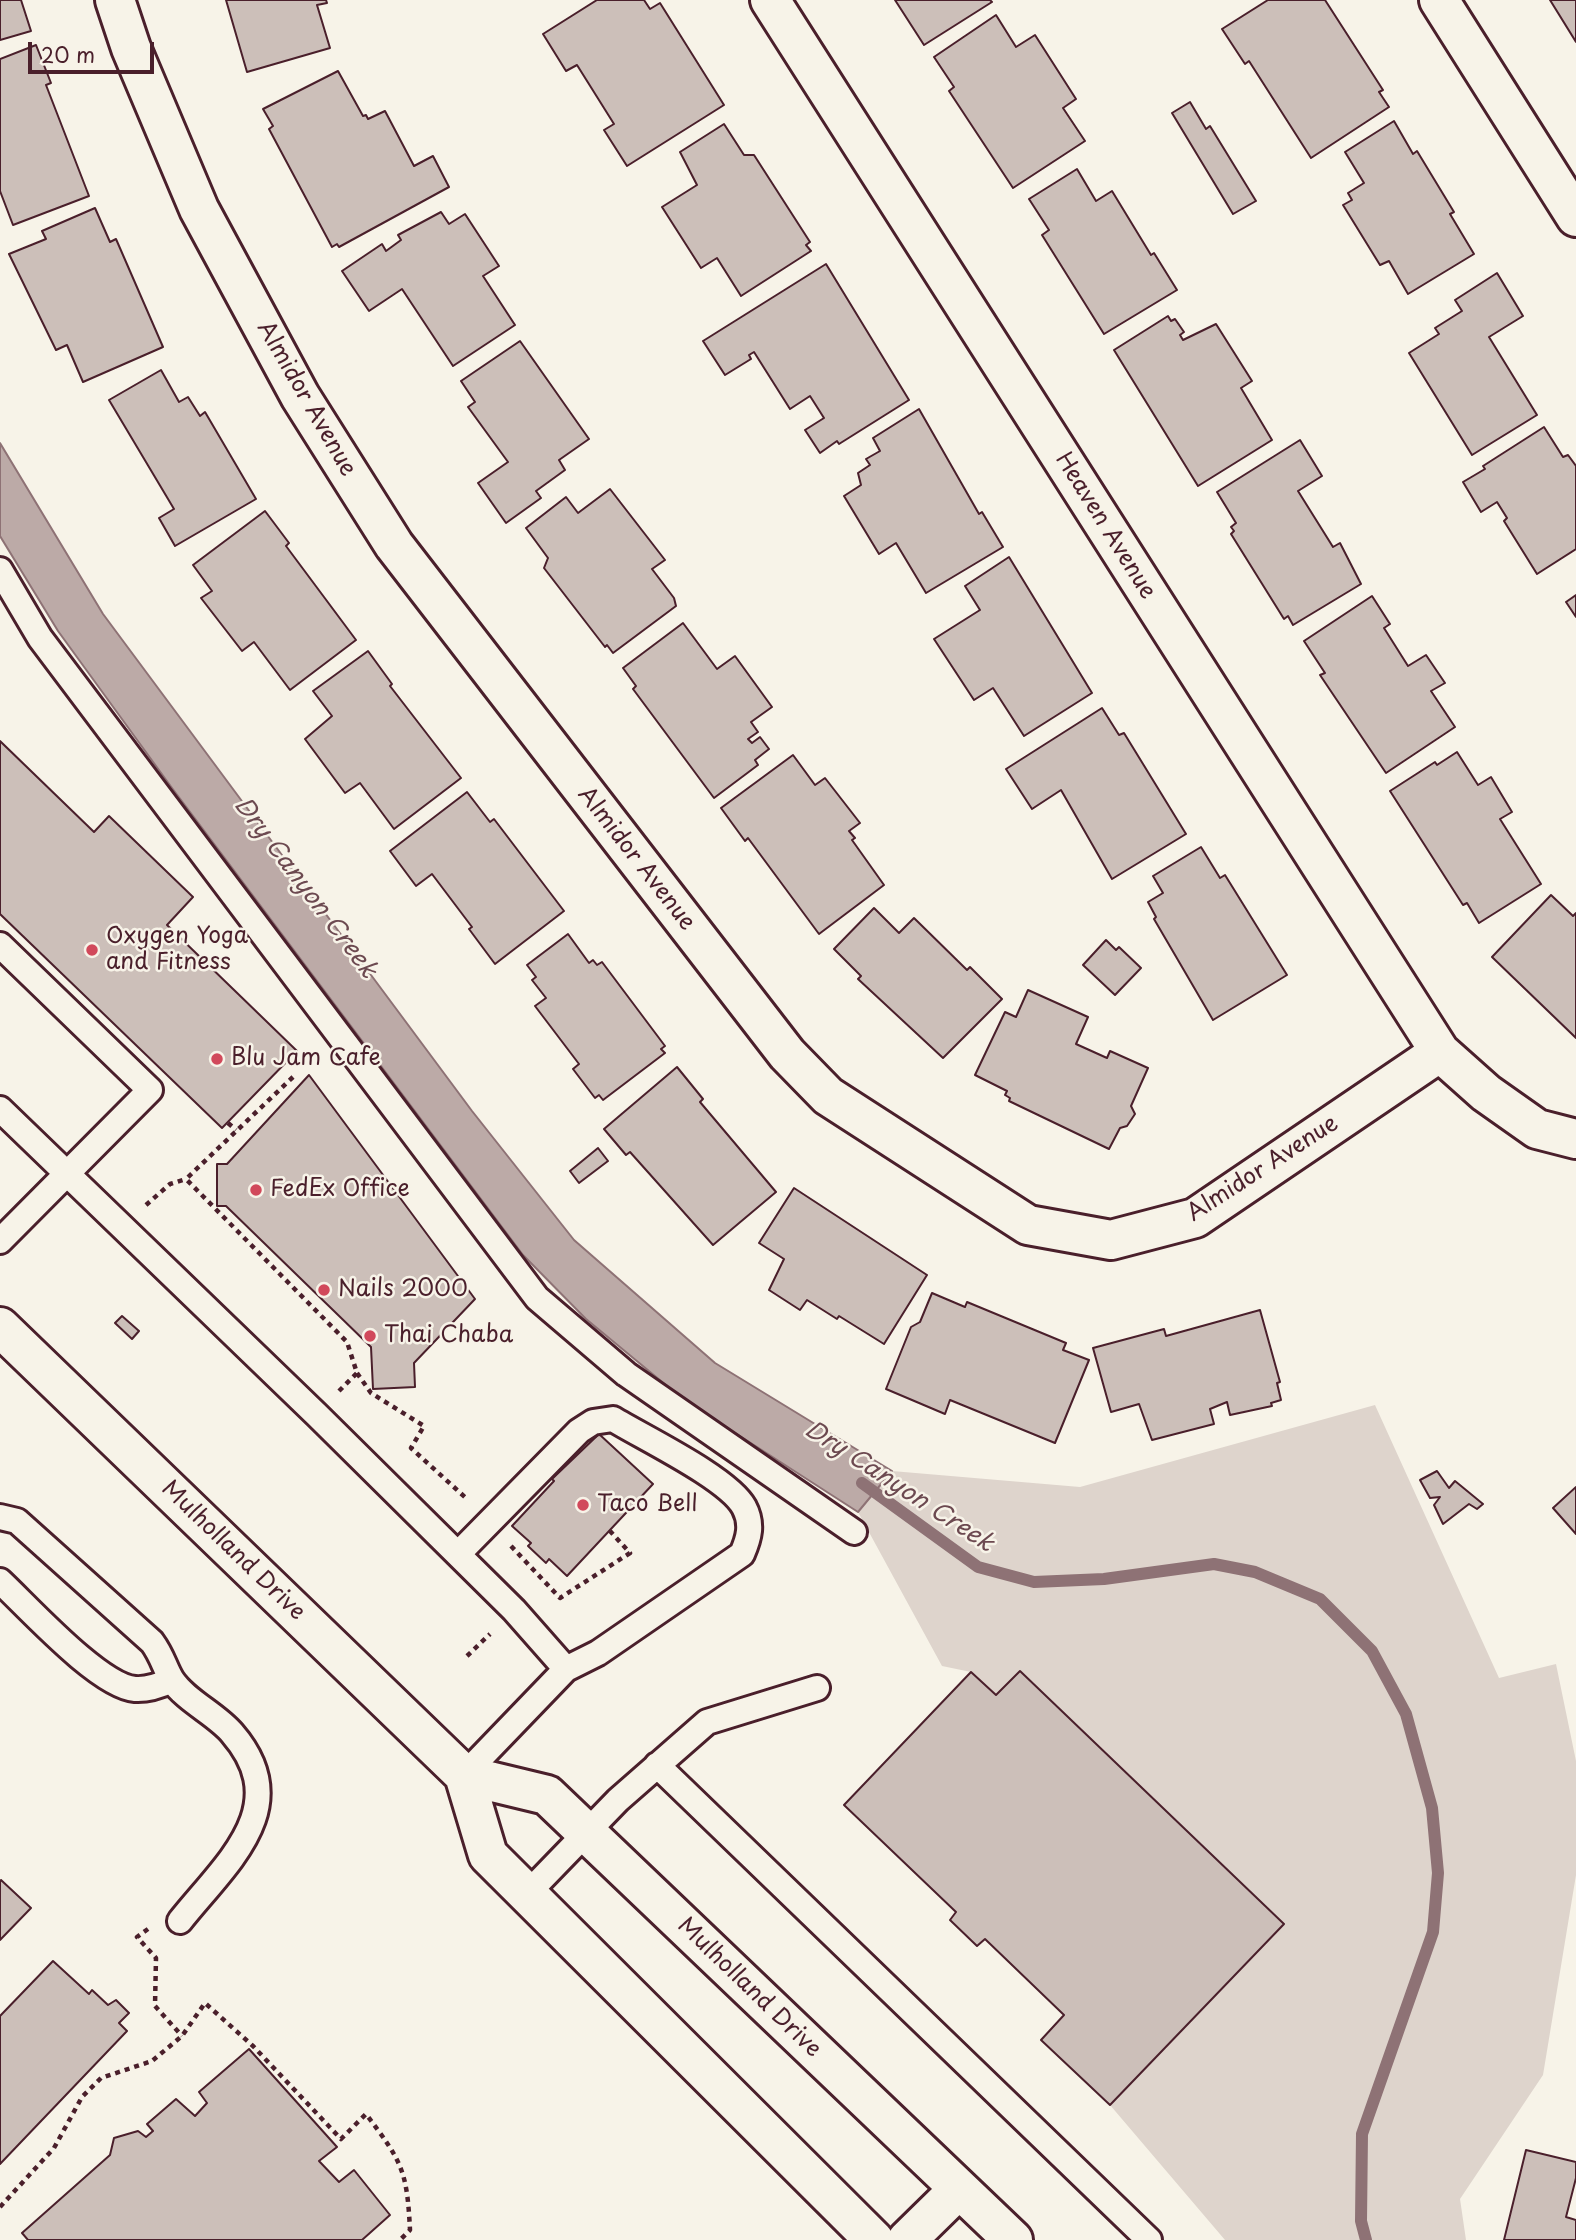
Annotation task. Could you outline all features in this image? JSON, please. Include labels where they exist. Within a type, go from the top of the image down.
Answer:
[{"type":"street","name":"Almidor Avenue","points":[[115,0],[131,48],[199,208],[300,396],[394,545],[787,1054],[828,1096],[1028,1225],[1111,1240],[1195,1218],[1440,1052]]},
{"type":"street","name":"Heaven Avenue","points":[[770,0],[1440,1052],[1486,1093],[1537,1129],[1576,1139]]},
{"type":"street","points":[[1439,0],[1576,217]]},
{"type":"street","name":"Mulholland Drive","points":[[0,1327],[464,1775],[488,1855],[874,2240]]},
{"type":"street","name":"Mulholland Drive","points":[[464,1775],[547,1795],[1013,2240]]},
{"type":"street","points":[[907,2240],[959,2189]]},
{"type":"lane","points":[[0,570],[40,638],[537,1298],[626,1374],[854,1532]]},
{"type":"lane","points":[[0,945],[150,1090],[0,1241]]},
{"type":"lane","points":[[0,1109],[458,1554],[566,1669]]},
{"type":"lane","points":[[458,1554],[579,1431],[593,1422],[613,1419],[723,1484],[744,1507],[751,1532],[742,1554],[598,1653],[566,1669],[464,1775]]},
{"type":"lane","points":[[0,1517],[17,1521],[152,1642],[164,1658],[172,1680],[232,1733],[250,1759],[258,1783],[259,1810],[243,1840],[180,1921]]},
{"type":"lane","points":[[0,1581],[96,1671],[118,1685],[136,1689],[172,1680]]},
{"type":"lane","points":[[527,1894],[657,1765],[707,1722],[817,1688]]},
{"type":"lane","points":[[657,1765],[1149,2240]]},
{"type":"path","points":[[143,1208],[170,1184],[186,1179],[293,1077]]},
{"type":"path","points":[[228,1123],[236,1130]]},
{"type":"path","points":[[186,1179],[347,1342],[357,1373],[317,1415]]},
{"type":"path","points":[[153,1924],[137,1937],[156,1958],[155,2006],[182,2036]]},
{"type":"path","points":[[0,2207],[54,2148],[82,2097],[101,2078],[152,2061],[182,2036],[205,2003],[253,2046],[341,2138],[366,2114],[396,2154],[408,2185],[410,2230],[401,2240]]},
{"type":"shaded area","points":[[1375,1405],[1499,1678],[1556,1664],[1576,1761],[1576,1875],[1543,2075],[1460,2199],[1466,2240],[1225,2240],[1110,2105],[1283,1924],[1020,1671],[996,1695],[971,1672],[942,1666],[858,1512],[892,1471],[1080,1487]]},
{"type":"water","points":[[0,443],[103,614],[472,1111],[574,1240],[715,1363],[892,1471],[858,1512],[684,1400],[586,1319],[523,1255],[172,788],[58,631],[0,536]]},
{"type":"building","points":[[0,0],[21,0],[31,31],[0,40]]},
{"type":"building","points":[[226,0],[326,0],[327,3],[317,5],[330,48],[247,72]]},
{"type":"building","points":[[597,0],[644,0],[650,9],[660,3],[724,105],[627,166],[604,130],[614,124],[577,65],[566,71],[543,34]]},
{"type":"building","points":[[895,0],[990,0],[992,2],[924,45]]},
{"type":"building","points":[[1268,0],[1325,0],[1383,90],[1379,92],[1389,107],[1311,158],[1249,61],[1245,64],[1222,29]]},
{"type":"building","points":[[1550,0],[1576,0],[1576,42]]},
{"type":"building","points":[[996,15],[1016,47],[1035,35],[1076,99],[1063,108],[1085,141],[1013,188],[949,91],[954,87],[934,57]]},
{"type":"building","points":[[36,45],[51,83],[46,85],[89,196],[13,225],[0,191],[0,59]]},
{"type":"building","points":[[338,71],[363,116],[366,115],[368,119],[385,111],[414,166],[433,156],[449,187],[339,247],[337,244],[332,247],[269,129],[273,126],[263,109]]},
{"type":"building","points":[[1190,102],[1206,129],[1210,126],[1256,201],[1233,214],[1172,113]]},
{"type":"building","points":[[1394,121],[1413,154],[1417,151],[1454,212],[1450,214],[1474,254],[1408,294],[1389,261],[1380,265],[1343,205],[1352,200],[1348,193],[1364,183],[1345,152]]},
{"type":"building","points":[[724,124],[744,155],[754,155],[810,242],[806,245],[811,251],[741,296],[717,258],[701,268],[662,207],[697,185],[680,152]]},
{"type":"building","points":[[1077,169],[1096,201],[1112,191],[1151,255],[1154,253],[1177,290],[1104,334],[1042,235],[1049,230],[1029,199]]},
{"type":"building","points":[[95,208],[110,242],[116,239],[163,347],[83,382],[67,345],[56,350],[9,254],[46,239],[42,231]]},
{"type":"building","points":[[441,212],[449,224],[465,214],[499,266],[483,276],[515,325],[453,366],[402,289],[369,311],[342,271],[382,244],[386,251],[401,240],[398,235]]},
{"type":"building","points":[[826,264],[909,400],[820,453],[805,430],[824,418],[810,396],[790,409],[754,352],[749,355],[751,359],[725,375],[703,341]]},
{"type":"building","points":[[1497,273],[1523,316],[1489,337],[1537,415],[1472,455],[1409,353],[1439,334],[1435,328],[1462,311],[1455,300]]},
{"type":"building","points":[[1168,316],[1171,321],[1175,319],[1184,332],[1180,335],[1183,340],[1216,324],[1252,381],[1241,388],[1272,440],[1198,486],[1114,350]]},
{"type":"building","points":[[520,341],[589,439],[559,460],[565,470],[536,491],[541,498],[506,523],[478,483],[508,462],[468,407],[475,402],[461,381]]},
{"type":"building","points":[[161,370],[179,402],[188,397],[200,416],[205,412],[256,499],[175,546],[159,518],[174,509],[109,400]]},
{"type":"building","points":[[919,409],[979,514],[982,512],[1003,547],[926,593],[896,543],[879,554],[844,496],[861,485],[858,473],[870,465],[866,459],[880,451],[873,438]]},
{"type":"building","points":[[1544,427],[1563,457],[1568,455],[1576,466],[1576,549],[1537,574],[1504,521],[1507,518],[1497,502],[1481,512],[1463,482]]},
{"type":"building","points":[[1300,440],[1322,476],[1298,491],[1333,547],[1340,543],[1361,584],[1293,625],[1288,616],[1284,619],[1231,534],[1234,531],[1231,527],[1236,523],[1217,492]]},
{"type":"building","points":[[610,489],[665,560],[652,569],[674,598],[676,606],[613,653],[607,645],[605,647],[544,568],[548,558],[526,528],[566,497],[578,513]]},
{"type":"building","points":[[265,511],[289,543],[286,546],[356,640],[290,690],[254,642],[242,651],[201,598],[212,591],[193,565]]},
{"type":"building","points":[[1009,557],[1092,693],[1024,736],[993,688],[974,700],[934,639],[980,610],[965,586]]},
{"type":"building","points":[[1576,595],[1576,617],[1566,602]]},
{"type":"building","points":[[1372,596],[1390,624],[1384,628],[1408,666],[1426,655],[1445,683],[1431,691],[1455,727],[1386,773],[1320,675],[1325,673],[1304,641]]},
{"type":"building","points":[[683,623],[717,669],[735,656],[772,707],[751,722],[758,732],[748,739],[752,743],[760,737],[769,749],[755,760],[758,765],[714,798],[633,689],[636,686],[623,668]]},
{"type":"building","points":[[368,651],[392,684],[390,686],[461,778],[394,829],[360,783],[345,793],[305,739],[332,716],[313,691]]},
{"type":"building","points":[[1102,708],[1119,735],[1124,733],[1186,834],[1112,879],[1061,790],[1032,809],[1006,769]]},
{"type":"building","points":[[0,741],[94,832],[109,816],[193,897],[167,925],[297,1051],[222,1128],[0,914]]},
{"type":"building","points":[[1457,752],[1478,785],[1491,777],[1512,812],[1500,819],[1541,884],[1479,923],[1467,903],[1463,905],[1390,791],[1435,762],[1437,765]]},
{"type":"building","points":[[793,755],[815,785],[825,778],[860,823],[849,831],[855,838],[852,840],[884,885],[819,934],[748,838],[745,841],[721,808]]},
{"type":"building","points":[[467,792],[490,822],[494,819],[564,911],[495,964],[469,929],[472,927],[432,874],[416,886],[390,851]]},
{"type":"building","points":[[1201,847],[1220,878],[1225,875],[1287,975],[1213,1020],[1154,919],[1156,917],[1148,902],[1163,893],[1153,876]]},
{"type":"building","points":[[1551,895],[1573,916],[1576,913],[1576,1038],[1492,957]]},
{"type":"building","points":[[874,908],[899,933],[914,918],[967,970],[970,967],[1002,999],[943,1058],[858,979],[861,976],[834,949]]},
{"type":"building","points":[[568,934],[589,963],[593,960],[597,965],[602,962],[665,1046],[661,1049],[665,1053],[603,1100],[599,1095],[595,1098],[573,1069],[579,1064],[535,1006],[546,998],[532,980],[536,977],[527,965]]},
{"type":"building","points":[[1106,940],[1116,950],[1119,947],[1141,968],[1115,995],[1083,965]]},
{"type":"building","points":[[1028,990],[1088,1017],[1076,1044],[1107,1058],[1110,1051],[1148,1068],[1131,1106],[1135,1114],[1127,1126],[1120,1128],[1109,1149],[1009,1101],[1010,1098],[1005,1095],[1007,1091],[975,1075],[1005,1012],[1016,1017]]},
{"type":"building","points":[[677,1067],[703,1099],[700,1102],[776,1192],[713,1245],[630,1152],[626,1155],[604,1129]]},
{"type":"building","points":[[309,1075],[475,1299],[414,1363],[415,1387],[373,1389],[371,1347],[226,1206],[217,1206],[217,1164],[227,1164]]},
{"type":"building","points":[[598,1148],[608,1161],[579,1183],[570,1171]]},
{"type":"building","points":[[794,1188],[927,1275],[884,1344],[807,1300],[800,1310],[769,1290],[784,1259],[759,1243]]},
{"type":"building","points":[[932,1293],[965,1307],[967,1302],[1066,1343],[1063,1350],[1089,1360],[1055,1443],[950,1400],[945,1414],[886,1389],[911,1327],[920,1322]]},
{"type":"building","points":[[1260,1310],[1280,1382],[1277,1383],[1281,1400],[1271,1403],[1272,1406],[1230,1415],[1227,1402],[1210,1409],[1214,1424],[1152,1440],[1139,1404],[1111,1412],[1093,1348],[1164,1329],[1166,1336]]},
{"type":"building","points":[[122,1316],[139,1331],[132,1339],[115,1323]]},
{"type":"building","name":"Taco Bell","points":[[599,1434],[653,1484],[567,1576],[549,1559],[546,1563],[528,1546],[531,1543],[512,1526],[554,1481],[552,1479]]},
{"type":"building","points":[[1437,1471],[1449,1488],[1455,1481],[1483,1504],[1477,1509],[1469,1504],[1443,1524],[1434,1505],[1440,1497],[1430,1498],[1420,1480]]},
{"type":"building","points":[[1576,1487],[1576,1534],[1553,1508]]},
{"type":"building","points":[[1020,1671],[1284,1924],[1110,2105],[1041,2040],[1064,2015],[985,1939],[977,1946],[950,1920],[956,1912],[844,1805],[971,1672],[996,1695]]},
{"type":"building","points":[[1,1880],[31,1908],[0,1940],[0,1882]]},
{"type":"building","points":[[53,1961],[89,1994],[92,1990],[108,2005],[116,2000],[129,2013],[119,2023],[127,2031],[0,2164],[0,2016]]},
{"type":"building","points":[[249,2049],[337,2147],[319,2161],[339,2182],[354,2170],[390,2215],[362,2240],[28,2240],[22,2233],[110,2155],[114,2138],[138,2131],[146,2137],[153,2131],[147,2124],[176,2099],[195,2116],[207,2103],[199,2092]]},
{"type":"building","points":[[1526,2150],[1576,2162],[1576,2178],[1566,2217],[1576,2220],[1576,2240],[1504,2240]]},
{"type":"waterway","name":"Dry Canyon Creek","points":[[862,1483],[978,1567],[1034,1582],[1104,1579],[1214,1564],[1255,1572],[1320,1599],[1372,1651],[1406,1714],[1432,1808],[1438,1873],[1433,1932],[1362,2134],[1361,2221],[1366,2240]]},
{"type":"place","name":"Oxygen Yoga and Fitness","points":[[92,950]]},
{"type":"place","name":"Blu Jam Cafe","points":[[217,1059]]},
{"type":"place","name":"FedEx Office","points":[[256,1190]]},
{"type":"place","name":"Nails 2000","points":[[324,1290]]},
{"type":"place","name":"Thai Chaba","points":[[370,1336]]},
{"type":"place","name":"Taco Bell","points":[[583,1505]]}]
